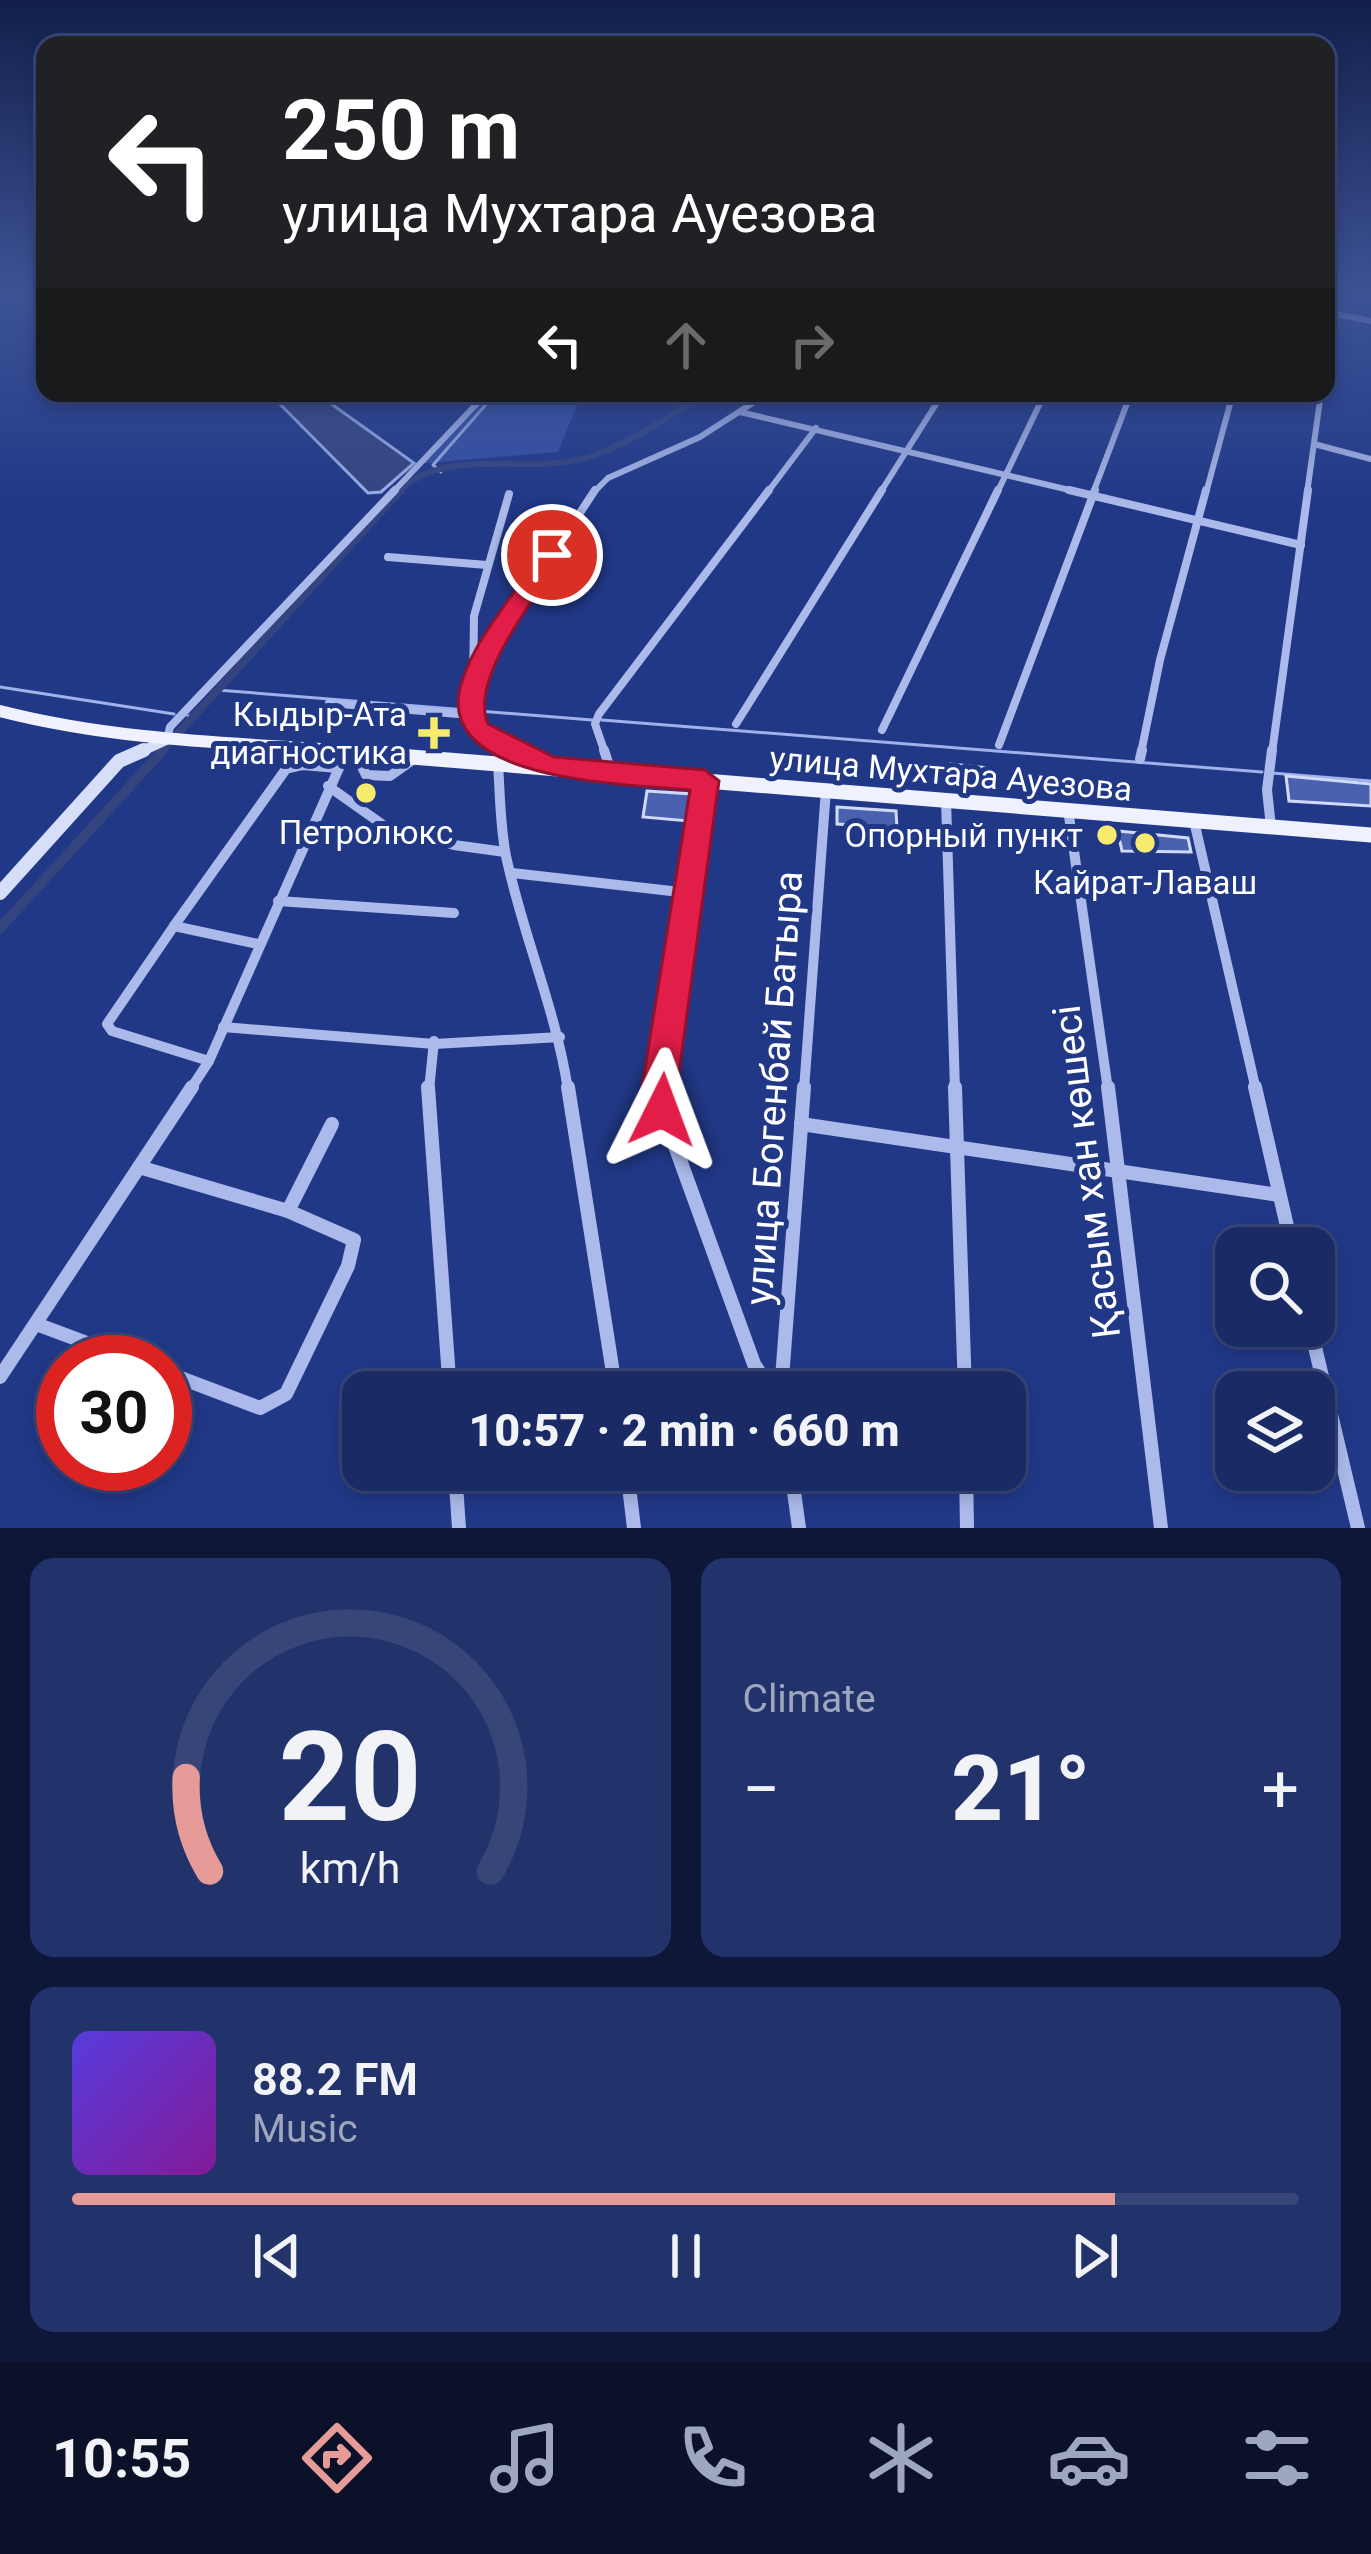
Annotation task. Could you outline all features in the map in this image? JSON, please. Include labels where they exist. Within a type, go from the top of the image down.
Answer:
[{"type":"main road","name":"улица Мухтара Ауезова","points":[[0,711],[54,725],[188,742],[350,749],[1371,835]]},
{"type":"main road","points":[[0,893],[119,761],[167,740]]},
{"type":"street","points":[[167,740],[170,727],[478,402]]},
{"type":"street","points":[[473,686],[488,653],[595,490],[608,478],[700,437],[755,402]]},
{"type":"street","points":[[736,724],[938,402]]},
{"type":"street","points":[[882,730],[1041,402]]},
{"type":"street","points":[[999,745],[1127,402]]},
{"type":"street","points":[[1140,759],[1231,402]]},
{"type":"street","points":[[1271,827],[1269,772],[1320,402]]},
{"type":"street","points":[[740,412],[1301,545]]},
{"type":"street","points":[[611,772],[597,720],[816,428]]},
{"type":"street","points":[[1314,444],[1371,459]]},
{"type":"street","points":[[509,494],[487,565],[471,651],[471,712],[477,730],[549,767]]},
{"type":"street","points":[[388,557],[487,565]]},
{"type":"street","points":[[471,651],[488,653]]},
{"type":"street","points":[[328,704],[471,712]]},
{"type":"street","points":[[350,749],[360,772],[384,777],[419,756]]},
{"type":"street","points":[[0,1377],[209,1061],[328,787],[350,749]]},
{"type":"street","points":[[498,763],[505,852],[533,959],[560,1037],[613,1371]]},
{"type":"street","points":[[209,1061],[131,1037],[106,1024],[286,770],[303,765],[337,768]]},
{"type":"street","points":[[705,781],[659,1087],[662,1110],[760,1371]]},
{"type":"street","points":[[328,787],[386,827],[454,845],[505,852]]},
{"type":"street","name":"улица Богенбай Батыра","points":[[778,1371],[826,789]]},
{"type":"street","points":[[946,800],[964,1371]]},
{"type":"street","name":"Қасым хан көшесі","points":[[1067,808],[1098,1008],[1161,1528]]},
{"type":"street","points":[[1193,821],[1287,1227]]},
{"type":"street","points":[[512,873],[689,893]]},
{"type":"street","points":[[278,901],[454,914]]},
{"type":"street","points":[[174,926],[259,944]]},
{"type":"street","points":[[223,1027],[434,1041],[526,1042],[560,1037]]},
{"type":"street","points":[[434,1041],[428,1082],[448,1371]]},
{"type":"street","points":[[288,1211],[332,1124]]},
{"type":"street","points":[[801,1124],[1279,1196]]},
{"type":"street","points":[[140,1167],[351,1234],[354,1246],[286,1394],[276,1403],[260,1408],[192,1382]]},
{"type":"street","points":[[36,1324],[66,1335]]},
{"type":"street","points":[[1316,1347],[1361,1519]]},
{"type":"street","points":[[456,1491],[459,1528]]},
{"type":"street","points":[[630,1491],[634,1528]]},
{"type":"street","points":[[794,1491],[799,1528]]},
{"type":"street","points":[[966,1491],[967,1528]]},
{"type":"shaded area","points":[[278,402],[329,402],[414,463],[381,492],[368,493]]},
{"type":"shaded area","points":[[474,402],[578,402],[558,452],[416,464]]},
{"type":"building","points":[[951,764],[990,768],[991,785],[952,780]]},
{"type":"building","points":[[1286,776],[1371,784],[1371,806],[1289,801]]},
{"type":"building","points":[[647,791],[692,794],[688,821],[643,817]]},
{"type":"building","points":[[837,807],[896,811],[897,828],[837,824]]},
{"type":"building","points":[[1098,829],[1188,838],[1191,852],[1122,851],[1120,842],[1102,842]]},
{"type":"waterway","points":[[441,472],[433,465],[488,402]]},
{"type":"waterway","points":[[399,492],[416,478],[461,465],[585,458],[633,438],[692,402]]},
{"type":"waterway","points":[[160,753],[399,492]]},
{"type":"waterway","points":[[0,687],[174,714]]},
{"type":"waterway","points":[[217,690],[592,720]]},
{"type":"waterway","points":[[188,716],[193,716]]},
{"type":"waterway","points":[[602,720],[1262,772]]},
{"type":"waterway","points":[[0,928],[163,750]]},
{"type":"waterway","points":[[1272,773],[1371,781]]},
{"type":"place","name":"Кыдыр-Ата диагностика","points":[[434,733]]},
{"type":"place","name":"Петролюкс","points":[[366,793]]},
{"type":"place","name":"Опорный пункт","points":[[1107,835]]},
{"type":"place","name":"Кайрат-Лаваш","points":[[1145,843]]},
{"type":"route","points":[[552,555],[484,659],[473,686],[470,715],[477,730],[549,767],[705,781],[659,1087],[662,1110]]}]
